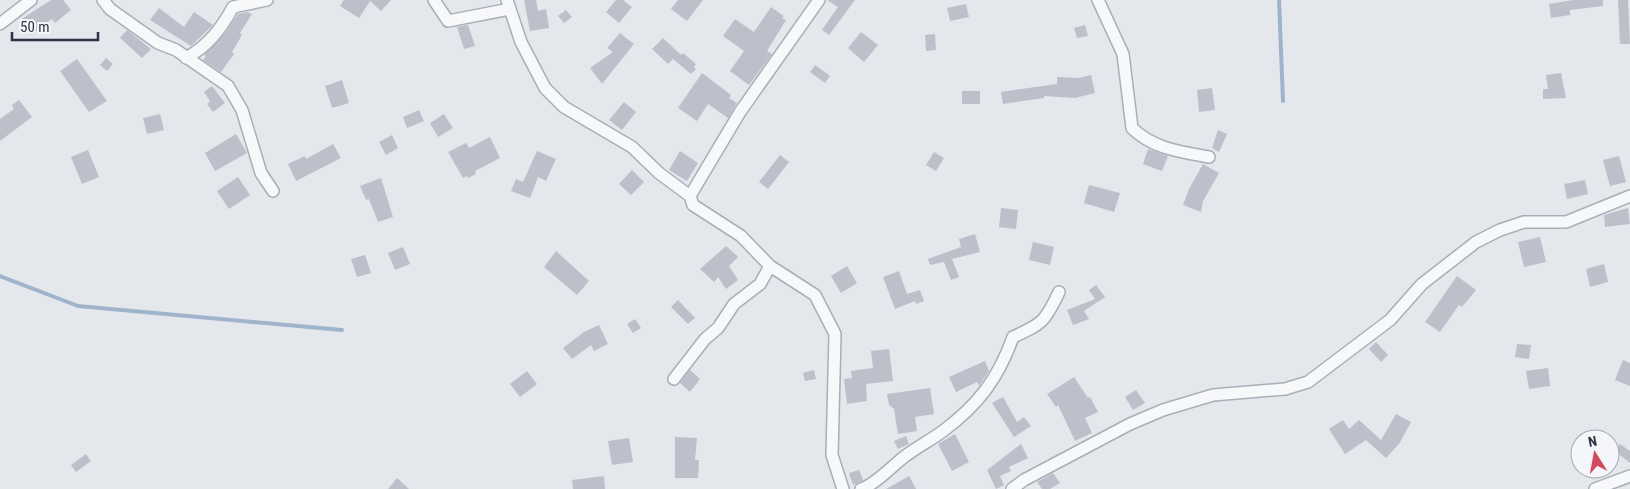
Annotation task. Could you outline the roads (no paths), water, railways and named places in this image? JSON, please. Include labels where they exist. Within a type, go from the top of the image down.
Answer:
[{"type":"street","points":[[0,24],[31,0]]},
{"type":"street","points":[[103,0],[110,9],[158,43],[176,50],[228,86],[242,110],[261,173],[273,191]]},
{"type":"street","points":[[186,58],[203,49],[224,24],[233,7],[267,0]]},
{"type":"street","points":[[434,0],[448,21],[508,4],[521,42],[545,88],[564,107],[632,147],[659,173],[690,196],[693,206],[741,236],[770,266],[815,294],[835,334],[832,455],[843,489]]},
{"type":"street","points":[[690,196],[740,112],[819,0]]},
{"type":"street","points":[[1098,0],[1123,54],[1132,128],[1138,134],[1165,148],[1209,157]]},
{"type":"street","points":[[1012,489],[1024,480],[1130,424],[1163,410],[1213,395],[1278,390],[1308,382],[1390,320],[1422,284],[1476,242],[1500,230],[1524,222],[1566,222],[1630,196]]},
{"type":"street","points":[[674,379],[705,340],[718,328],[734,304],[760,284],[770,266]]},
{"type":"street","points":[[861,489],[919,445],[942,432],[972,406],[989,388],[1006,356],[1013,337],[1041,324],[1050,312],[1059,292]]},
{"type":"street","points":[[1595,489],[1630,476]]},
{"type":"waterway","points":[[1279,0],[1283,101]]},
{"type":"waterway","points":[[0,276],[78,306],[342,330]]}]
